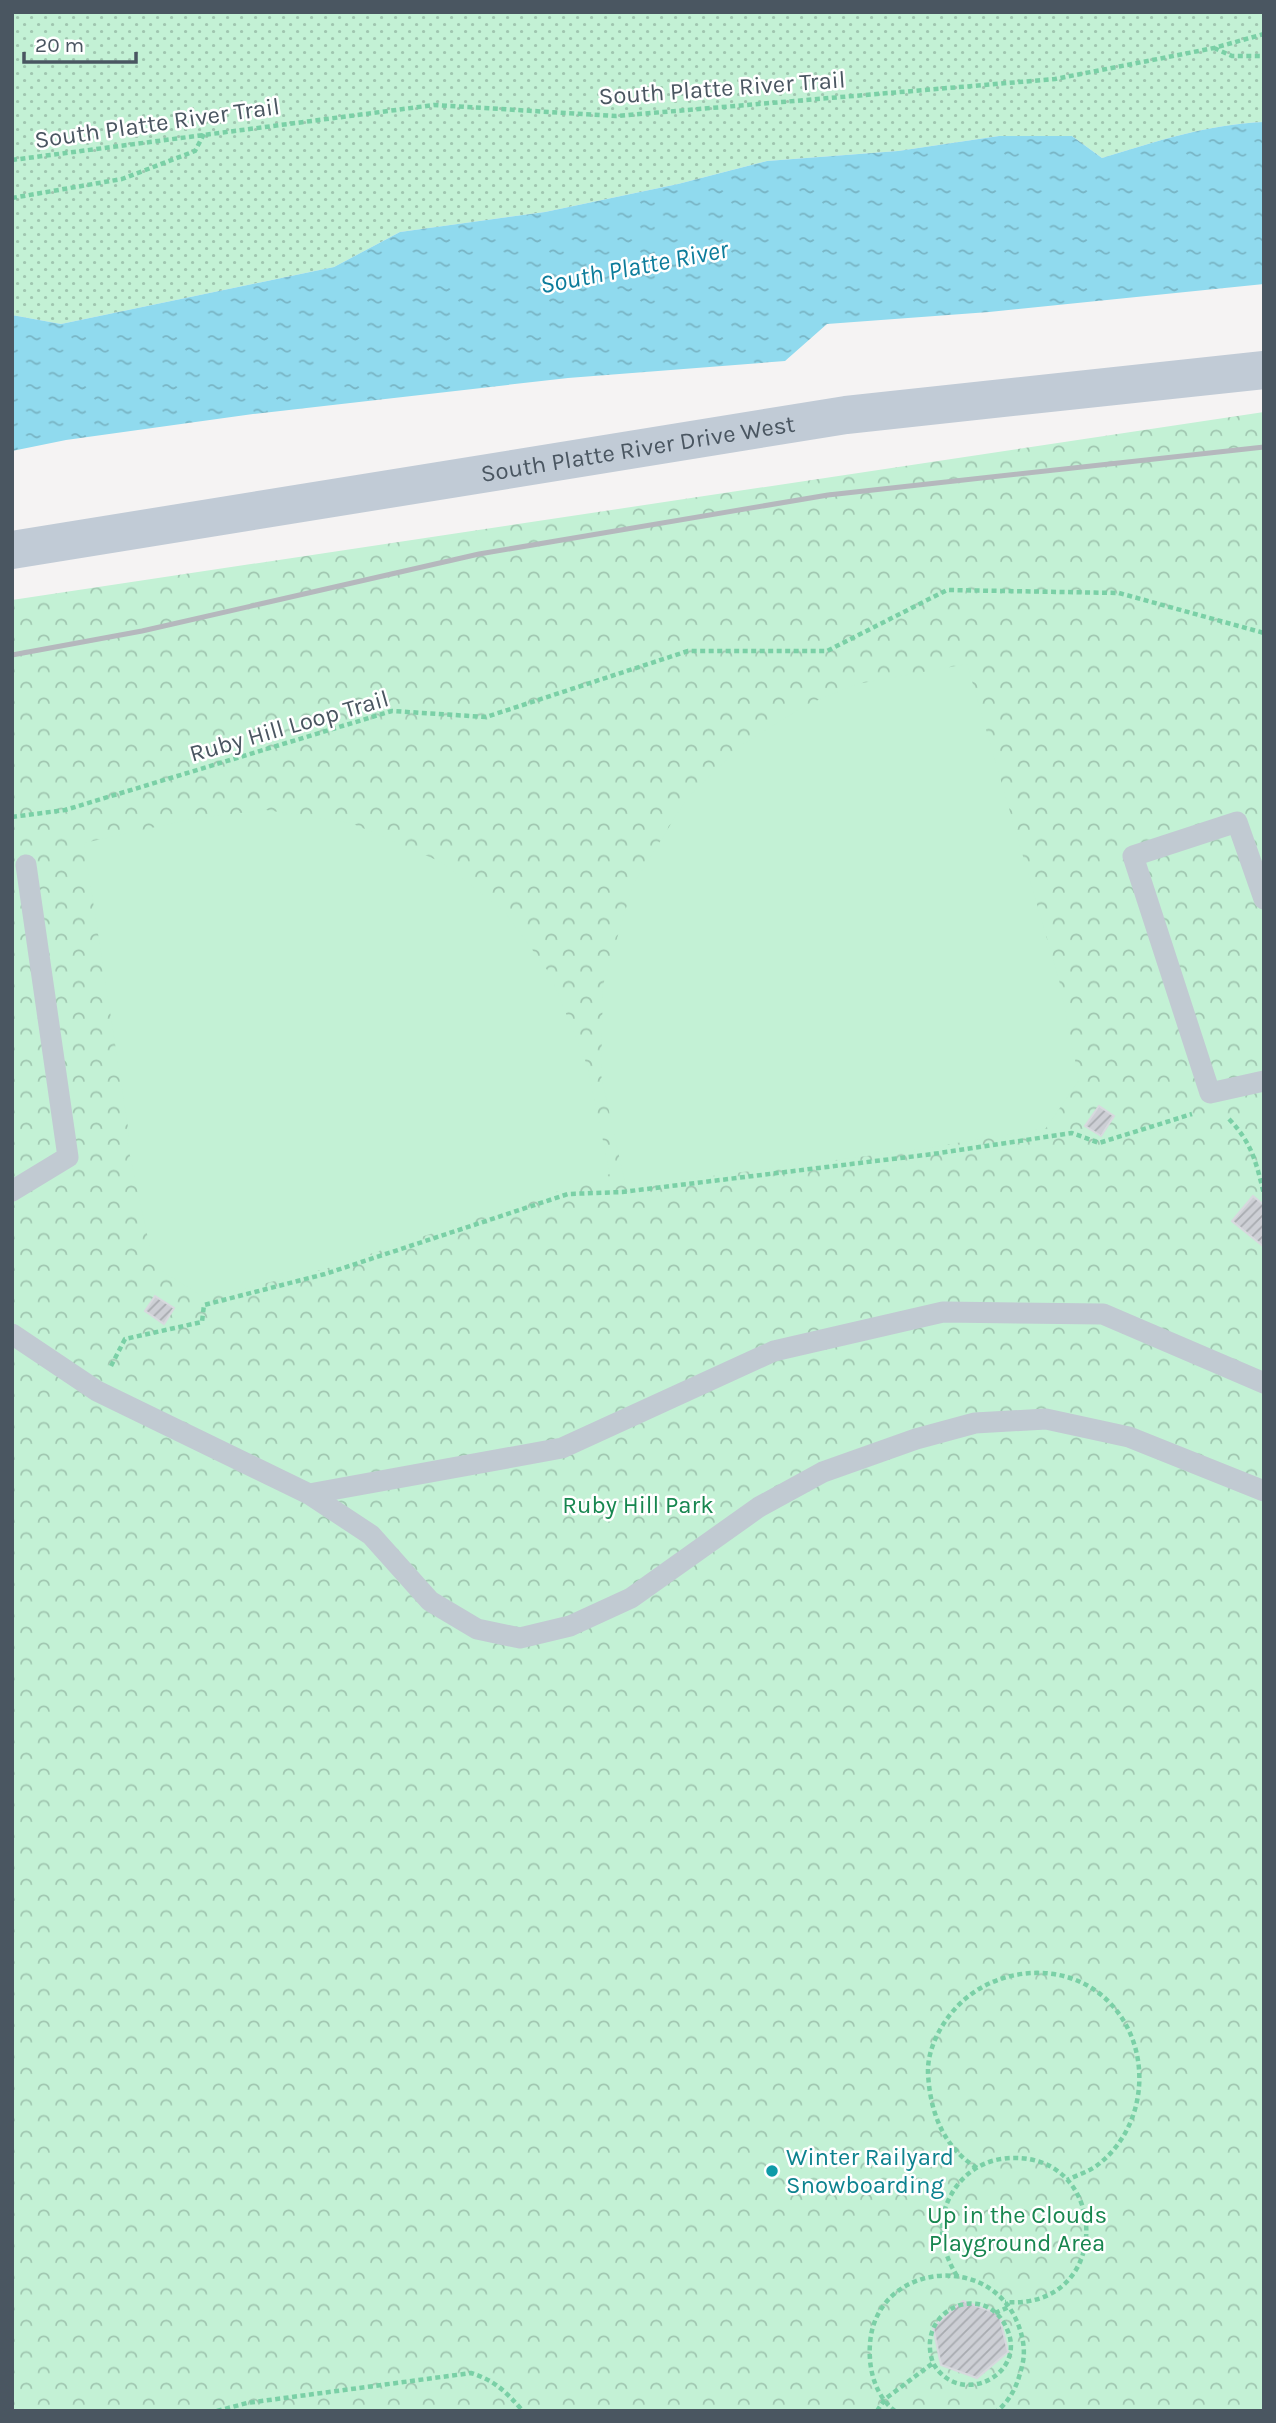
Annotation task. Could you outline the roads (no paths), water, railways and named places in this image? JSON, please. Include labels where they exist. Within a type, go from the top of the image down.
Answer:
[{"type":"street","name":"South Platte River Drive West","points":[[12,550],[846,415],[1264,370]]},
{"type":"lane","points":[[1264,899],[1237,822],[1133,856],[1210,1093],[1264,1081]]},
{"type":"lane","points":[[12,1191],[68,1157],[26,865]]},
{"type":"lane","points":[[309,1494],[562,1448],[774,1351],[943,1312],[1103,1314],[1264,1383]]},
{"type":"lane","points":[[12,1334],[97,1391],[309,1494],[371,1535],[430,1601],[477,1629],[520,1637],[570,1626],[631,1598],[759,1507],[823,1472],[916,1439],[975,1423],[1046,1419],[1129,1437],[1264,1491]]},
{"type":"water","name":"South Platte River","points":[[1264,122],[1264,284],[989,312],[827,324],[785,361],[568,378],[253,414],[66,440],[12,451],[12,315],[61,324],[334,267],[400,232],[545,212],[678,184],[767,161],[898,151],[999,136],[1072,136],[1102,158],[1202,130]]},
{"type":"railway","points":[[12,655],[142,631],[479,554],[828,495],[1264,447]]},
{"type":"place","name":"Winter Railyard Snowboarding","points":[[772,2171]]},
{"type":"park label","name":"Ruby Hill Park","points":[[638,1505]]},
{"type":"park label","name":"Up in the Clouds Playground Area","points":[[1017,2229]]}]
